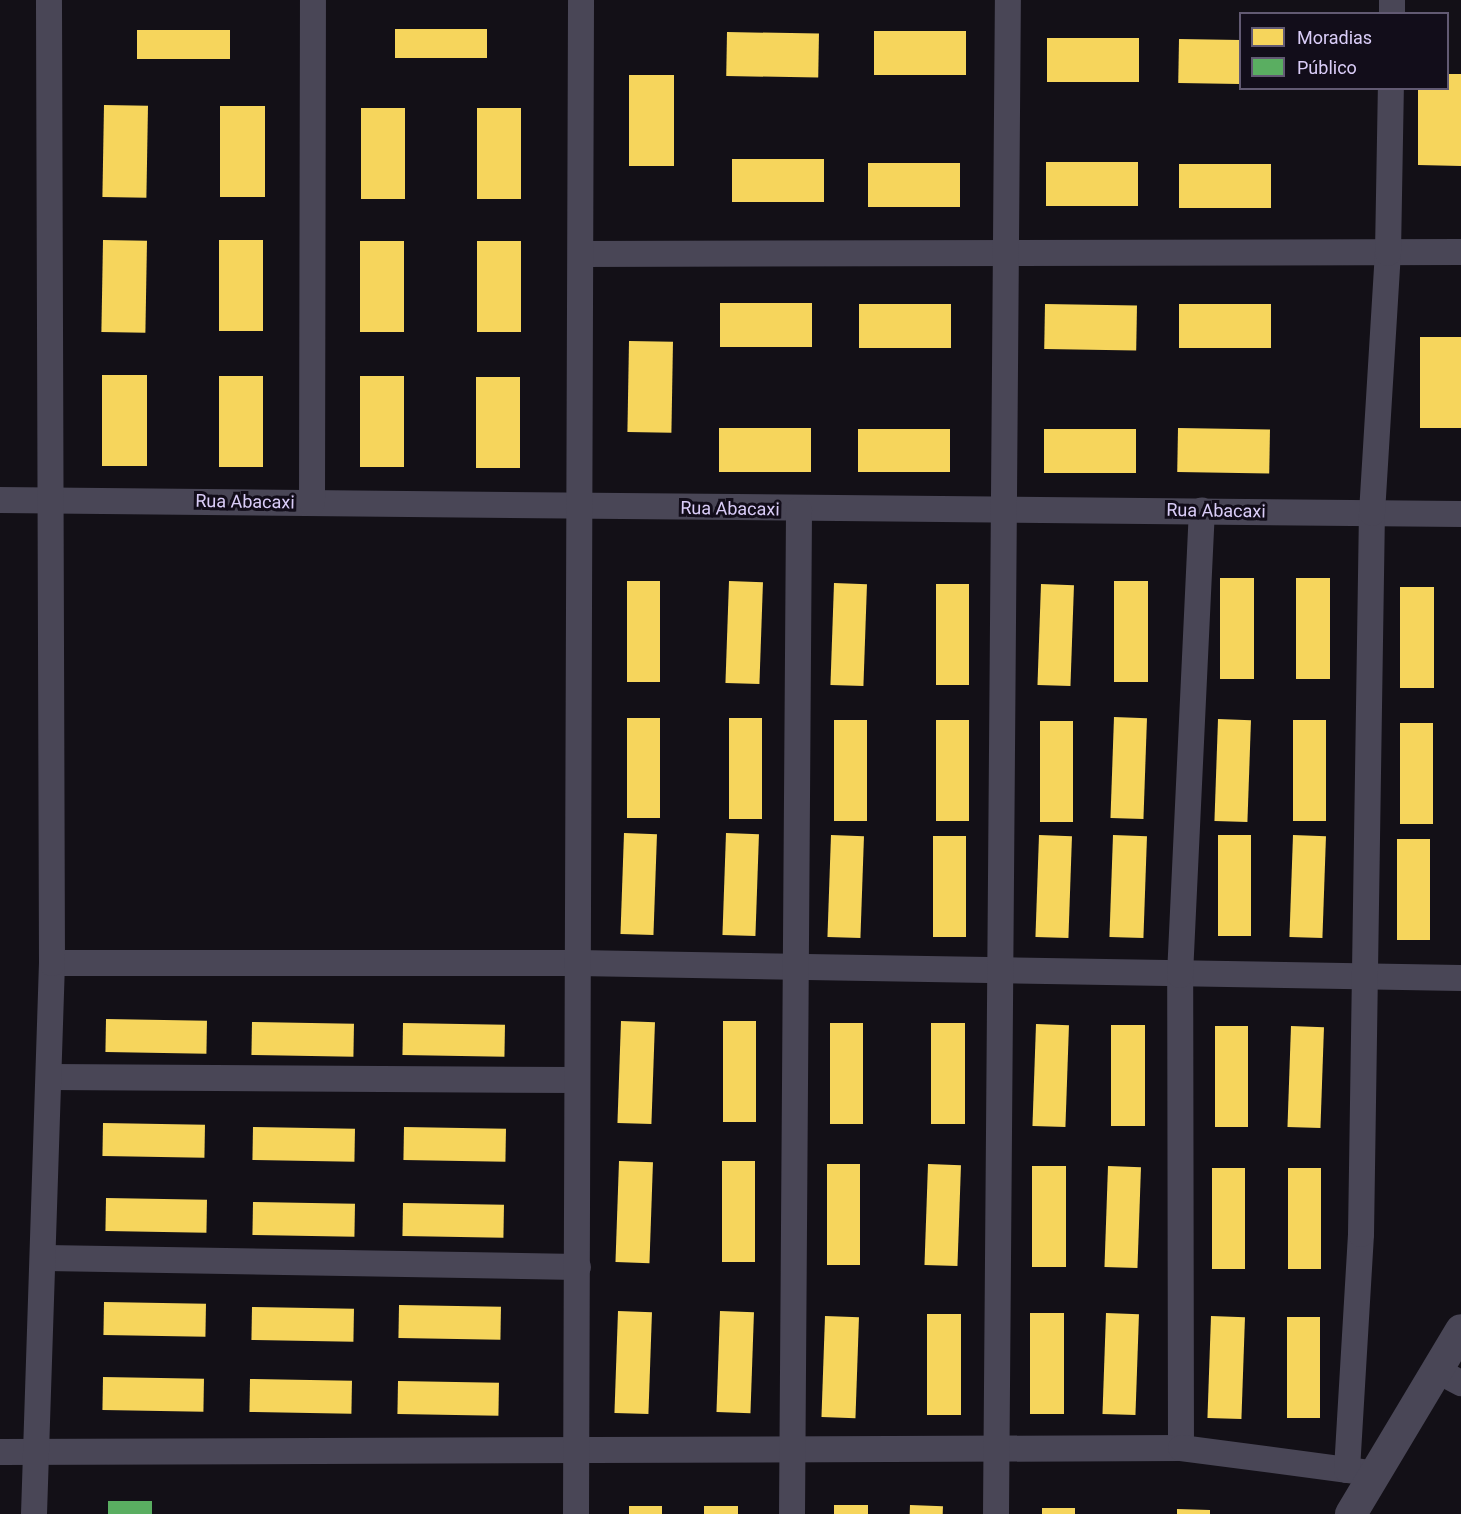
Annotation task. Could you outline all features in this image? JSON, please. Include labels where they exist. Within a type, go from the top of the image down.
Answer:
[{"type":"street","points":[[34,1514],[33,1452],[46,1258],[51,1077],[54,500],[49,0]]},
{"type":"street","points":[[312,503],[313,0]]},
{"type":"street","points":[[576,1514],[578,1267],[574,1080],[582,506],[582,0]]},
{"type":"street","points":[[996,1514],[1004,974],[1006,509],[1004,251],[1008,0]]},
{"type":"street","points":[[1351,1514],[1360,1472],[1368,977],[1372,513],[1388,253],[1390,90]]},
{"type":"street","points":[[582,254],[1004,251],[1461,252]]},
{"type":"street","name":"Rua Abacaxi","points":[[0,500],[799,510],[1006,509],[1461,514]]},
{"type":"street","points":[[792,1514],[799,510]]},
{"type":"street","points":[[1181,1449],[1179,975],[1202,511]]},
{"type":"street","points":[[52,963],[577,963],[797,966],[1004,974],[1461,978]]},
{"type":"street","points":[[51,1077],[574,1080]]},
{"type":"street","points":[[46,1258],[578,1267]]},
{"type":"street","points":[[1360,1472],[1450,1378],[1461,1330]]},
{"type":"street","points":[[0,1452],[576,1448],[1181,1449],[1360,1472]]},
{"type":"building: Moradias","points":[[395,29],[487,29],[487,58],[395,58]]},
{"type":"building: Moradias","points":[[137,30],[230,30],[230,59],[137,59]]},
{"type":"building: Moradias","points":[[874,31],[966,31],[966,75],[874,75]]},
{"type":"building: Moradias","points":[[727,32],[819,34],[818,78],[726,76]]},
{"type":"building: Moradias","points":[[1047,38],[1139,38],[1139,82],[1047,82]]},
{"type":"building: Moradias","points":[[1179,39],[1239,40],[1239,84],[1178,83]]},
{"type":"building: Moradias","points":[[1449,74],[1461,74],[1461,166],[1418,165],[1418,90],[1449,90]]},
{"type":"building: Moradias","points":[[629,75],[674,75],[674,166],[629,166]]},
{"type":"building: Moradias","points":[[104,105],[148,106],[146,198],[102,197]]},
{"type":"building: Moradias","points":[[220,106],[265,106],[265,197],[220,197]]},
{"type":"building: Moradias","points":[[361,108],[405,108],[405,199],[361,199]]},
{"type":"building: Moradias","points":[[477,108],[521,108],[521,199],[477,199]]},
{"type":"building: Moradias","points":[[732,159],[824,159],[824,202],[732,202]]},
{"type":"building: Moradias","points":[[1046,162],[1138,162],[1138,206],[1046,206]]},
{"type":"building: Moradias","points":[[868,163],[960,163],[960,207],[868,207]]},
{"type":"building: Moradias","points":[[1179,164],[1271,164],[1271,208],[1179,208]]},
{"type":"building: Moradias","points":[[103,240],[147,241],[145,333],[101,332]]},
{"type":"building: Moradias","points":[[219,240],[263,240],[263,331],[219,331]]},
{"type":"building: Moradias","points":[[360,241],[404,241],[404,332],[360,332]]},
{"type":"building: Moradias","points":[[477,241],[521,241],[521,332],[477,332]]},
{"type":"building: Moradias","points":[[720,303],[812,303],[812,347],[720,347]]},
{"type":"building: Moradias","points":[[859,304],[951,304],[951,348],[859,348]]},
{"type":"building: Moradias","points":[[1045,304],[1137,306],[1136,351],[1044,349]]},
{"type":"building: Moradias","points":[[1179,304],[1271,304],[1271,348],[1179,348]]},
{"type":"building: Moradias","points":[[1420,337],[1461,337],[1461,428],[1420,428]]},
{"type":"building: Moradias","points":[[629,341],[673,342],[671,433],[627,432]]},
{"type":"building: Moradias","points":[[102,375],[147,375],[147,466],[102,466]]},
{"type":"building: Moradias","points":[[219,376],[263,376],[263,467],[219,467]]},
{"type":"building: Moradias","points":[[360,376],[404,376],[404,467],[360,467]]},
{"type":"building: Moradias","points":[[476,377],[520,377],[520,468],[476,468]]},
{"type":"building: Moradias","points":[[719,428],[811,428],[811,472],[719,472]]},
{"type":"building: Moradias","points":[[1178,428],[1270,430],[1269,474],[1177,472]]},
{"type":"building: Moradias","points":[[858,429],[950,429],[950,472],[858,472]]},
{"type":"building: Moradias","points":[[1044,429],[1136,429],[1136,473],[1044,473]]},
{"type":"building: Moradias","points":[[1220,578],[1254,578],[1254,679],[1220,679]]},
{"type":"building: Moradias","points":[[1296,578],[1330,578],[1330,679],[1296,679]]},
{"type":"building: Moradias","points":[[627,581],[660,581],[660,682],[627,682]]},
{"type":"building: Moradias","points":[[729,581],[763,582],[759,684],[725,683]]},
{"type":"building: Moradias","points":[[1114,581],[1148,581],[1148,682],[1114,682]]},
{"type":"building: Moradias","points":[[834,583],[867,584],[863,686],[830,685]]},
{"type":"building: Moradias","points":[[936,584],[969,584],[969,685],[936,685]]},
{"type":"building: Moradias","points":[[1041,584],[1074,585],[1070,686],[1037,685]]},
{"type":"building: Moradias","points":[[1400,587],[1434,587],[1434,688],[1400,688]]},
{"type":"building: Moradias","points":[[1114,717],[1147,718],[1143,819],[1110,818]]},
{"type":"building: Moradias","points":[[627,718],[660,718],[660,818],[627,818]]},
{"type":"building: Moradias","points":[[729,718],[762,718],[762,819],[729,819]]},
{"type":"building: Moradias","points":[[1218,719],[1251,720],[1247,822],[1214,821]]},
{"type":"building: Moradias","points":[[834,720],[867,720],[867,821],[834,821]]},
{"type":"building: Moradias","points":[[936,720],[969,720],[969,821],[936,821]]},
{"type":"building: Moradias","points":[[1293,720],[1326,720],[1326,821],[1293,821]]},
{"type":"building: Moradias","points":[[1040,721],[1073,721],[1073,822],[1040,822]]},
{"type":"building: Moradias","points":[[1400,723],[1433,723],[1433,824],[1400,824]]},
{"type":"building: Moradias","points":[[624,833],[657,834],[653,935],[620,934]]},
{"type":"building: Moradias","points":[[726,833],[759,834],[755,936],[722,935]]},
{"type":"building: Moradias","points":[[831,835],[864,836],[860,938],[827,937]]},
{"type":"building: Moradias","points":[[1039,835],[1072,836],[1068,938],[1035,937]]},
{"type":"building: Moradias","points":[[1113,835],[1147,836],[1143,938],[1109,937]]},
{"type":"building: Moradias","points":[[1218,835],[1251,835],[1251,936],[1218,936]]},
{"type":"building: Moradias","points":[[1293,835],[1326,836],[1322,938],[1289,937]]},
{"type":"building: Moradias","points":[[933,836],[966,836],[966,937],[933,937]]},
{"type":"building: Moradias","points":[[1397,839],[1430,839],[1430,940],[1397,940]]},
{"type":"building: Moradias","points":[[106,1019],[207,1021],[206,1054],[105,1052]]},
{"type":"building: Moradias","points":[[621,1021],[655,1022],[651,1124],[617,1123]]},
{"type":"building: Moradias","points":[[723,1021],[756,1021],[756,1122],[723,1122]]},
{"type":"building: Moradias","points":[[252,1022],[354,1024],[353,1057],[251,1055]]},
{"type":"building: Moradias","points":[[403,1023],[505,1025],[504,1057],[402,1055]]},
{"type":"building: Moradias","points":[[830,1023],[863,1023],[863,1124],[830,1124]]},
{"type":"building: Moradias","points":[[931,1023],[965,1023],[965,1124],[931,1124]]},
{"type":"building: Moradias","points":[[1036,1024],[1069,1025],[1065,1127],[1032,1126]]},
{"type":"building: Moradias","points":[[1111,1025],[1145,1025],[1145,1126],[1111,1126]]},
{"type":"building: Moradias","points":[[1215,1026],[1248,1026],[1248,1127],[1215,1127]]},
{"type":"building: Moradias","points":[[1291,1026],[1324,1027],[1320,1128],[1287,1127]]},
{"type":"building: Moradias","points":[[103,1123],[205,1125],[204,1158],[102,1156]]},
{"type":"building: Moradias","points":[[253,1127],[355,1129],[354,1162],[252,1160]]},
{"type":"building: Moradias","points":[[404,1127],[506,1129],[505,1162],[403,1160]]},
{"type":"building: Moradias","points":[[619,1161],[653,1162],[649,1263],[615,1262]]},
{"type":"building: Moradias","points":[[722,1161],[755,1161],[755,1262],[722,1262]]},
{"type":"building: Moradias","points":[[827,1164],[860,1164],[860,1265],[827,1265]]},
{"type":"building: Moradias","points":[[928,1164],[961,1165],[957,1266],[924,1265]]},
{"type":"building: Moradias","points":[[1032,1166],[1066,1166],[1066,1267],[1032,1267]]},
{"type":"building: Moradias","points":[[1108,1166],[1141,1167],[1137,1268],[1104,1267]]},
{"type":"building: Moradias","points":[[1212,1168],[1245,1168],[1245,1269],[1212,1269]]},
{"type":"building: Moradias","points":[[1288,1168],[1321,1168],[1321,1269],[1288,1269]]},
{"type":"building: Moradias","points":[[106,1198],[207,1200],[206,1233],[105,1231]]},
{"type":"building: Moradias","points":[[253,1202],[355,1204],[354,1237],[252,1235]]},
{"type":"building: Moradias","points":[[403,1203],[504,1205],[503,1238],[402,1236]]},
{"type":"building: Moradias","points":[[104,1302],[206,1304],[205,1337],[103,1335]]},
{"type":"building: Moradias","points":[[399,1305],[501,1307],[500,1340],[398,1338]]},
{"type":"building: Moradias","points":[[252,1307],[354,1309],[353,1342],[251,1340]]},
{"type":"building: Moradias","points":[[618,1311],[652,1312],[648,1414],[614,1413]]},
{"type":"building: Moradias","points":[[720,1311],[754,1312],[750,1413],[716,1412]]},
{"type":"building: Moradias","points":[[1030,1313],[1064,1313],[1064,1414],[1030,1414]]},
{"type":"building: Moradias","points":[[1106,1313],[1139,1314],[1135,1415],[1102,1414]]},
{"type":"building: Moradias","points":[[927,1314],[961,1314],[961,1415],[927,1415]]},
{"type":"building: Moradias","points":[[825,1316],[859,1317],[855,1418],[821,1417]]},
{"type":"building: Moradias","points":[[1211,1316],[1245,1317],[1241,1419],[1207,1418]]},
{"type":"building: Moradias","points":[[1287,1317],[1320,1317],[1320,1418],[1287,1418]]},
{"type":"building: Moradias","points":[[103,1377],[204,1379],[203,1412],[102,1410]]},
{"type":"building: Moradias","points":[[250,1379],[352,1381],[351,1414],[249,1412]]},
{"type":"building: Moradias","points":[[398,1381],[499,1383],[498,1416],[397,1414]]},
{"type":"building: Moradias","points":[[834,1505],[868,1505],[868,1514],[834,1514]]},
{"type":"building: Moradias","points":[[910,1505],[943,1506],[943,1514],[910,1514]]},
{"type":"building: Moradias","points":[[629,1506],[662,1506],[662,1514],[629,1514]]},
{"type":"building: Moradias","points":[[704,1506],[738,1506],[738,1514],[704,1514]]},
{"type":"building: Moradias","points":[[1042,1508],[1075,1508],[1075,1514],[1042,1514]]},
{"type":"building: Moradias","points":[[1177,1509],[1210,1510],[1210,1514],[1177,1514]]},
{"type":"building: Público","points":[[108,1501],[152,1501],[152,1514],[108,1514]]}]
